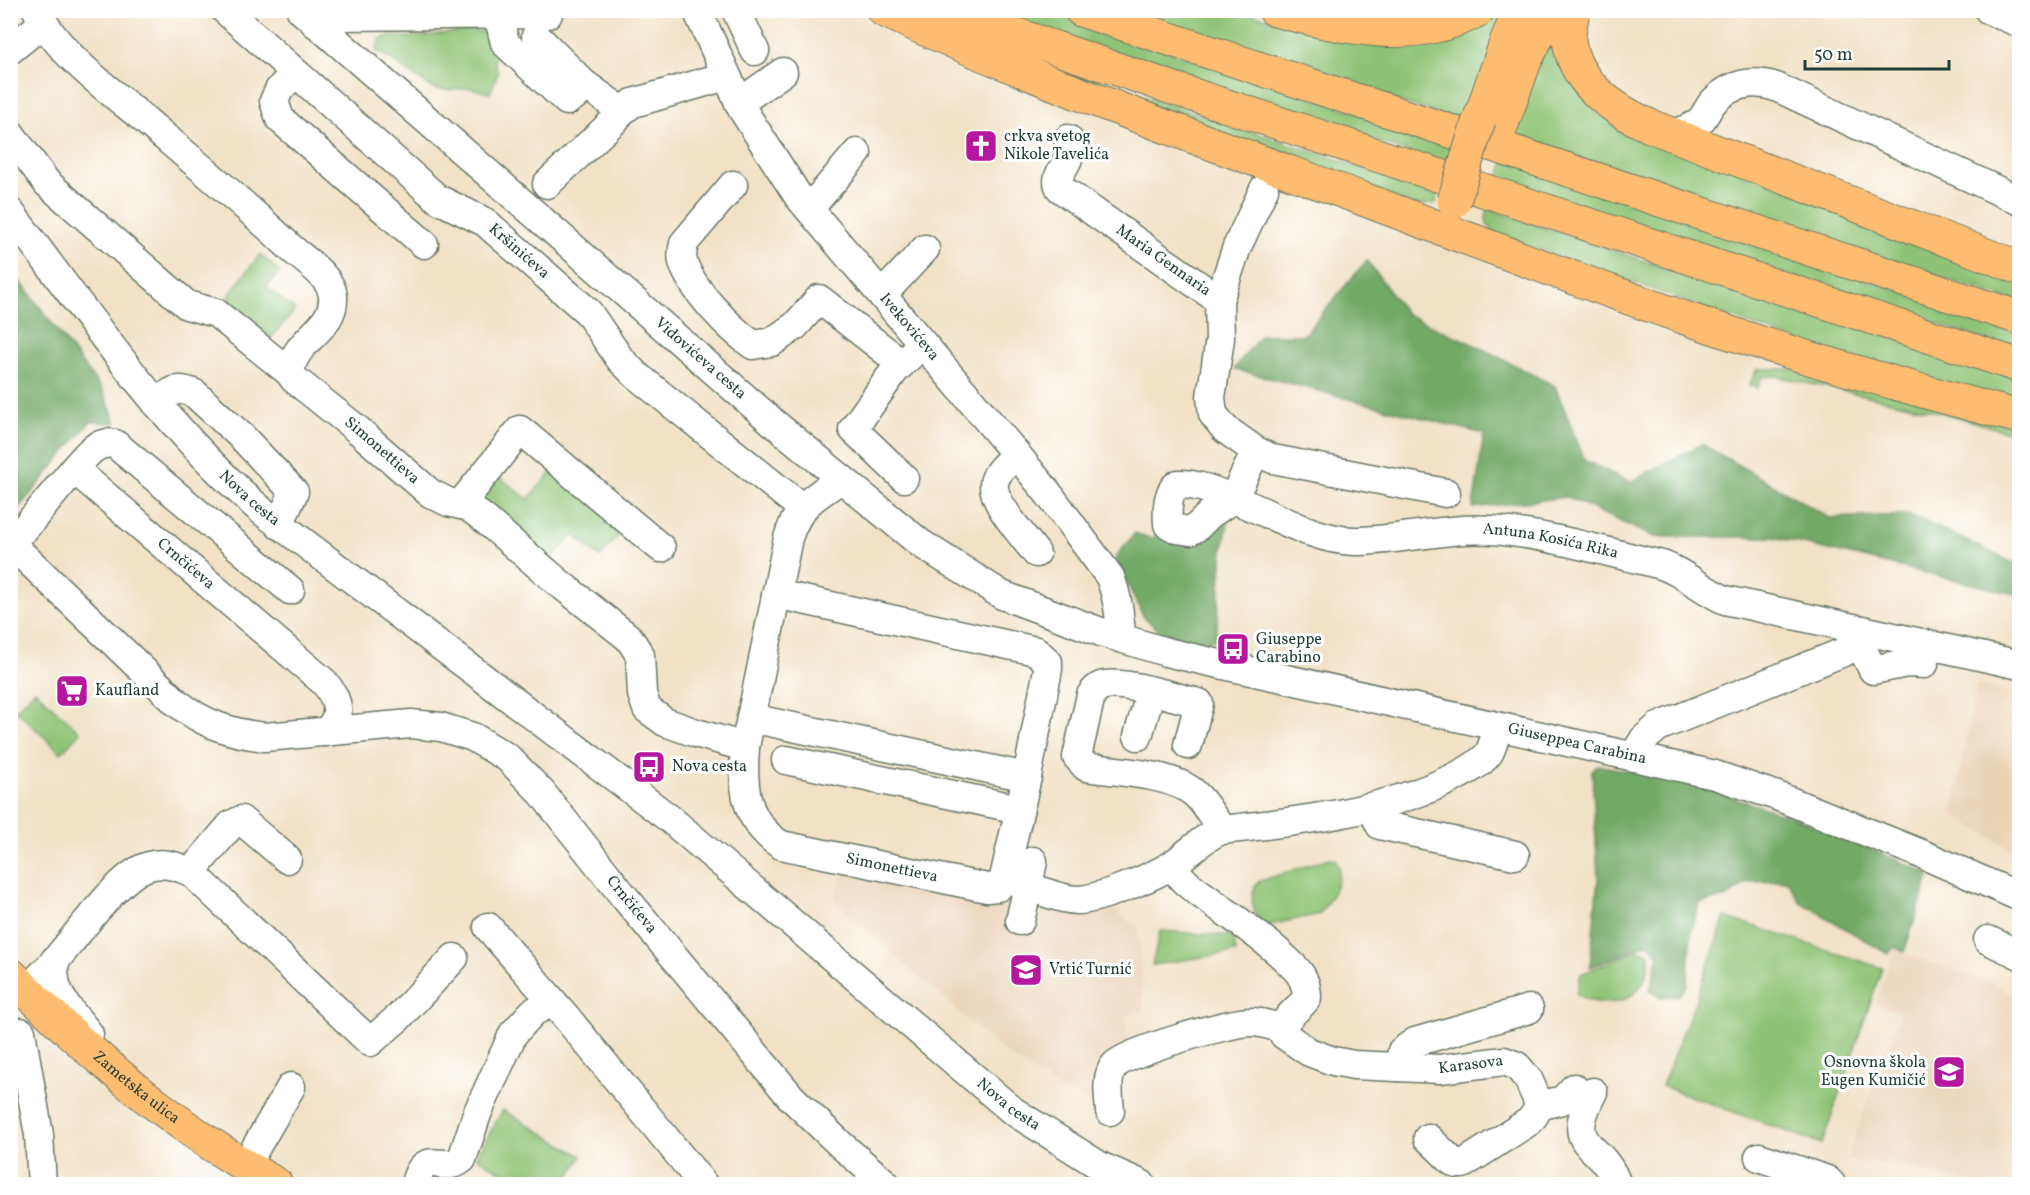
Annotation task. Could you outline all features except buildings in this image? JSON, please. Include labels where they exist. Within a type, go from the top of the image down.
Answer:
[{"type":"main road","points":[[883,10],[964,48],[1057,84],[1691,320],[1863,374],[2019,417]]},
{"type":"main road","points":[[945,10],[1150,81],[2019,366]]},
{"type":"main road","points":[[1082,10],[2019,318]]},
{"type":"main road","points":[[1275,10],[1370,29],[1401,32],[1440,26],[1478,10]]},
{"type":"main road","points":[[1456,234],[1468,222],[1464,204],[1490,123],[1509,37],[1521,10]]},
{"type":"main road","points":[[1490,123],[1551,10]]},
{"type":"main road","points":[[1573,10],[1569,36],[1571,52],[1577,67],[1607,101],[1624,113],[1669,134],[2019,268]]},
{"type":"main road","name":"Zametska ulica","points":[[18,982],[104,1062],[147,1098],[191,1131],[276,1185]]},
{"type":"street","name":"Kršinićeva","points":[[225,10],[438,199],[485,222],[515,247],[588,312],[620,359],[636,375],[802,508]]},
{"type":"street","name":"Ivekovićeva","points":[[697,10],[739,103],[798,196],[1017,455],[1110,577],[1120,612],[1121,638]]},
{"type":"street","points":[[736,10],[755,51]]},
{"type":"street","points":[[1989,10],[2019,23]]},
{"type":"street","points":[[498,15],[505,43],[567,101],[587,87],[622,111]]},
{"type":"street","name":"Vidovićeva cesta","points":[[308,17],[498,15],[542,25],[587,87]]},
{"type":"street","points":[[10,50],[40,17],[60,44],[92,76],[282,239],[326,280],[333,295],[326,322],[297,353],[290,373]]},
{"type":"street","name":"Vidovićeva cesta","points":[[308,17],[766,416],[920,543],[1002,595],[1121,638]]},
{"type":"street","points":[[739,103],[783,72]]},
{"type":"street","points":[[294,73],[279,90],[274,101],[280,119],[424,244]]},
{"type":"street","points":[[547,184],[633,103],[726,76]]},
{"type":"street","points":[[1669,134],[1687,129],[1698,122],[1715,100],[1735,86],[1754,83],[1768,85],[2019,201]]},
{"type":"street","points":[[1705,114],[1705,131],[1708,142],[1715,151]]},
{"type":"street","name":"Simonettieva","points":[[10,133],[47,183],[187,305],[216,313],[358,430],[430,493],[448,502],[467,507],[483,517],[559,583],[629,638],[640,655],[642,694],[647,709],[665,722],[745,747]]},
{"type":"street","name":"Maria Gennaria","points":[[1068,139],[1070,152],[1058,177],[1057,183],[1060,188],[1218,300],[1237,247],[1264,189]]},
{"type":"street","points":[[809,209],[857,153]]},
{"type":"street","points":[[733,185],[684,243],[682,253],[683,262],[697,288],[738,335],[753,345],[772,342],[795,326],[819,298],[902,363]]},
{"type":"street","name":"Nova cesta","points":[[10,212],[156,403],[201,454],[237,490],[279,525],[670,819],[1013,1111],[1100,1166],[1142,1185]]},
{"type":"street","points":[[882,295],[925,249]]},
{"type":"street","points":[[1218,300],[1220,339],[1211,397],[1213,414],[1225,429],[1256,451],[1273,459],[1446,493]]},
{"type":"street","points":[[904,478],[853,429],[895,370],[923,344]]},
{"type":"street","points":[[156,403],[174,390],[186,390],[195,394],[242,438],[294,492],[279,525]]},
{"type":"street","points":[[460,505],[520,430],[661,548]]},
{"type":"street","points":[[10,534],[24,529],[95,446],[101,443],[115,444],[290,590]]},
{"type":"street","name":"Antuna Kosića Rika","points":[[1256,451],[1233,499],[1296,526],[1328,536],[1353,541],[1488,530],[1531,535],[1662,565],[1725,600],[1858,636],[2019,665]]},
{"type":"street","points":[[1017,455],[997,474],[993,485],[995,498],[1036,553]]},
{"type":"street","name":"Crnčićeva","points":[[74,469],[324,682],[332,694],[338,715],[326,732]]},
{"type":"street","name":"Simonettieva","points":[[776,594],[1036,651],[1048,662],[1008,869],[1003,882],[998,887],[970,885],[781,845],[767,836],[747,804],[743,772],[745,747],[776,594],[788,538],[802,508],[841,479]]},
{"type":"street","name":"Crnčićeva","points":[[10,543],[160,687],[196,717],[217,727],[241,734],[265,736],[411,724],[441,726],[473,737],[508,759],[542,793],[622,894],[790,1097],[886,1185]]},
{"type":"street","points":[[1858,636],[1864,652],[1865,672],[1907,663],[1924,664]]},
{"type":"street","points":[[1633,756],[1644,739],[1658,727],[1846,651],[1858,636]]},
{"type":"street","name":"Giuseppea Carabina","points":[[1121,638],[1222,666],[1715,775],[1924,855],[2019,897]]},
{"type":"street","points":[[1188,744],[1199,703],[1128,686],[1109,684],[1095,689],[1091,695],[1077,757],[1086,767],[1171,780],[1184,785],[1196,795],[1222,830]]},
{"type":"street","points":[[1138,736],[1151,691]]},
{"type":"street","points":[[751,718],[1027,777]]},
{"type":"street","points":[[1020,921],[1030,874],[1056,896],[1078,900],[1099,897],[1174,864],[1213,833],[1222,830],[1289,823],[1371,807],[1408,796],[1464,772],[1479,762],[1490,752],[1498,727]]},
{"type":"street","points":[[786,760],[1019,809]]},
{"type":"street","points":[[1371,807],[1380,825],[1515,855]]},
{"type":"street","points":[[191,872],[231,825],[241,820],[287,859]]},
{"type":"street","points":[[18,982],[56,960],[63,948],[136,872],[149,866],[163,864],[191,872],[370,1042],[398,1018],[454,958]]},
{"type":"street","points":[[1110,1111],[1110,1077],[1114,1065],[1145,1049],[1200,1033],[1252,1022],[1283,1029],[1284,1022],[1307,998],[1307,991],[1297,970],[1184,881],[1176,871],[1174,864]]},
{"type":"street","points":[[489,927],[543,1007],[703,1185]]},
{"type":"street","points":[[1988,940],[2019,955]]},
{"type":"street","points":[[56,960],[57,990],[66,1006],[91,1037],[104,1062]]},
{"type":"street","points":[[414,1185],[417,1173],[423,1166],[431,1163],[453,1164],[462,1160],[477,1114],[513,1034],[543,1007]]},
{"type":"street","points":[[1399,1067],[1402,1051],[1415,1042],[1529,1009]]},
{"type":"street","name":"Karasova","points":[[1283,1029],[1284,1035],[1309,1052],[1333,1061],[1354,1065],[1440,1069],[1504,1061],[1517,1066],[1528,1079],[1538,1099],[1538,1106]]},
{"type":"street","points":[[21,1032],[39,1136],[42,1185]]},
{"type":"street","points":[[245,1166],[291,1087]]},
{"type":"street","points":[[1428,1138],[1453,1162],[1463,1164],[1530,1121],[1538,1106],[1563,1100],[1583,1090],[1582,1138],[1607,1163],[1617,1185]]},
{"type":"street","points":[[1759,1157],[1827,1180],[1831,1185]]},
{"type":"shaded area","points":[[1977,684],[2019,695],[2019,854],[1952,814]]},
{"type":"shaded area","name":"Vrtić Turnić","points":[[846,869],[1045,901],[1044,911],[1078,914],[1113,908],[1139,929],[1144,1010],[1124,1017],[1132,1049],[1099,1106],[1065,1092],[1007,1055],[833,900]]},
{"type":"shaded area","name":"Osnovna škola Eugen Kumičić","points":[[1894,950],[1994,984],[2019,1000],[2019,1184],[1973,1184],[1895,1164],[1846,1161],[1900,1013],[1876,1003]]},
{"type":"green space","points":[[983,11],[1044,11],[1454,144],[1447,165]]},
{"type":"green space","points":[[1129,11],[1238,11],[1356,38],[1480,23],[1501,11],[1511,11],[1462,122]]},
{"type":"green space","points":[[469,30],[495,34],[498,46],[494,61],[498,72],[490,93],[470,88],[434,89],[376,50],[381,38],[416,37]]},
{"type":"green space","points":[[1551,30],[1570,79],[2019,275],[2019,303],[1512,136]]},
{"type":"green space","points":[[1004,45],[1134,93],[1436,192],[1435,194],[1438,195],[1436,203],[1417,206],[998,49]]},
{"type":"green space","points":[[1505,160],[2019,330],[2019,351],[1498,180]]},
{"type":"green space","points":[[1488,209],[1762,300],[1763,296],[2019,379],[2019,408],[1881,371],[1491,232],[1492,229],[1487,225]]},
{"type":"green space","points":[[260,254],[280,272],[266,287],[295,310],[270,339],[227,298]]},
{"type":"green space","points":[[1367,260],[1406,314],[1479,347],[1555,386],[1585,461],[1630,482],[1702,444],[1830,518],[1910,515],[2014,563],[2019,560],[2019,595],[1774,537],[1654,537],[1567,497],[1473,508],[1484,434],[1234,369],[1261,335],[1304,335]]},
{"type":"green space","points":[[11,271],[103,391],[116,423],[90,422],[18,509],[11,510]]},
{"type":"green space","points":[[1757,369],[1809,369],[2019,428],[2019,435],[1932,410],[1775,376],[1761,377],[1758,388],[1749,386]]},
{"type":"green space","points":[[554,470],[623,529],[600,557],[573,535],[552,559],[478,503],[499,477],[528,499]]},
{"type":"green space","points":[[1231,508],[1223,549],[1216,640],[1187,642],[1163,633],[1144,618],[1115,558],[1135,533],[1153,539],[1157,529]]},
{"type":"green space","points":[[35,690],[80,732],[61,753],[16,710]]},
{"type":"green space","points":[[1598,765],[1687,782],[1801,820],[1930,874],[1904,952],[1894,947],[1888,954],[1799,901],[1788,881],[1749,882],[1727,897],[1699,903],[1691,934],[1687,985],[1679,995],[1661,997],[1650,990],[1659,955],[1649,943],[1590,967],[1598,878],[1592,770]]},
{"type":"green space","points":[[1329,858],[1335,859],[1338,866],[1338,880],[1320,914],[1260,927],[1252,899],[1258,882]]},
{"type":"green space","points":[[1725,917],[1882,968],[1822,1144],[1662,1086]]},
{"type":"green space","points":[[1160,931],[1233,936],[1236,952],[1152,965]]},
{"type":"green space","points":[[1637,950],[1649,953],[1648,969],[1644,981],[1627,998],[1603,1003],[1576,994],[1581,974]]},
{"type":"green space","points":[[503,1110],[582,1156],[565,1184],[523,1184],[476,1157]]},
{"type":"place","name":"crkva svetog Nikole Tavelića","points":[[981,146]]},
{"type":"place","name":"Giuseppe Carabino","points":[[1233,649]]},
{"type":"place","name":"Kaufland","points":[[72,691]]},
{"type":"place","name":"Nova cesta","points":[[649,767]]},
{"type":"place","name":"Vrtić Turnić","points":[[1026,970]]},
{"type":"place","name":"Osnovna škola Eugen Kumičić","points":[[1949,1072]]}]
